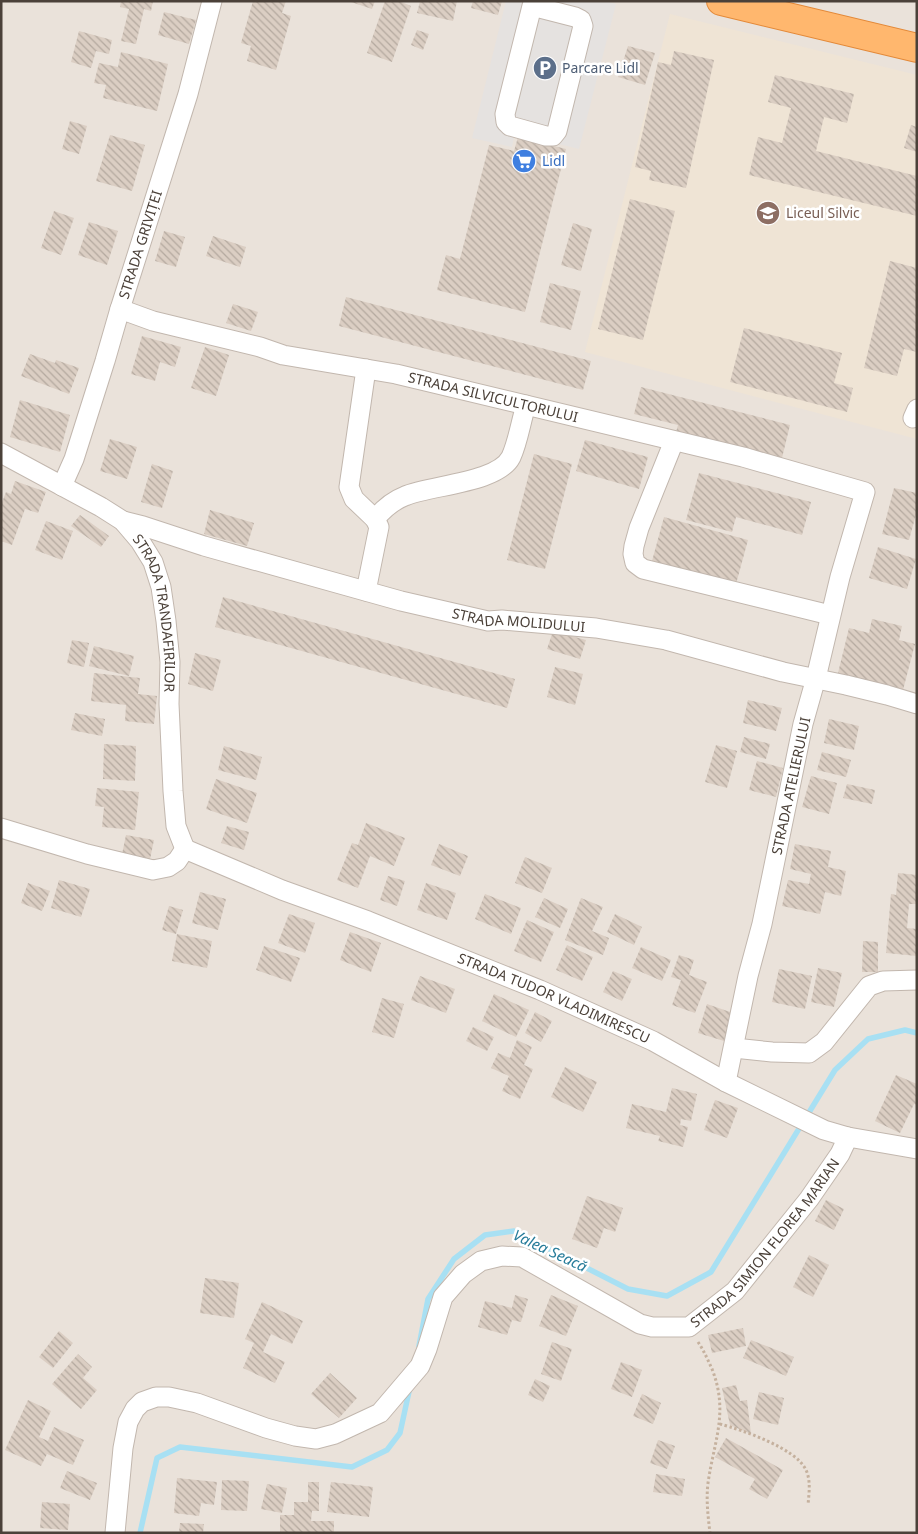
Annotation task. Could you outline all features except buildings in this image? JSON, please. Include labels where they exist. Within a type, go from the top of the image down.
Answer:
[{"type":"highway","points":[[721,1],[761,6],[917,48]]},
{"type":"street","name":"STRADA GRIVIȚEI","points":[[62,486],[74,459],[188,94],[212,1]]},
{"type":"street","points":[[533,4],[575,17],[581,20],[583,26],[557,131],[553,136],[546,136],[510,126],[506,122],[505,114],[533,4]]},
{"type":"street","name":"STRADA SILVICULTORULUI","points":[[120,309],[153,321],[260,347],[283,355],[396,374],[743,457],[865,492]]},
{"type":"street","points":[[366,369],[349,487],[354,499],[375,519],[379,526],[366,591]]},
{"type":"street","points":[[375,519],[386,505],[406,495],[476,479],[498,470],[510,458],[526,405]]},
{"type":"street","points":[[674,441],[639,528],[633,554],[636,562],[643,569],[830,615]]},
{"type":"street","name":"STRADA TRANDAFIRILOR","points":[[1,454],[124,521],[140,541],[153,562],[161,587],[170,662],[173,791],[176,826],[185,849]]},
{"type":"street","name":"STRADA ATELIERULUI","points":[[726,1082],[803,724],[848,547],[865,492]]},
{"type":"street","name":"STRADA MOLIDULUI","points":[[124,521],[204,546],[430,608],[488,621],[502,620],[596,628],[666,640],[782,672],[887,694],[917,704]]},
{"type":"street","points":[[1,828],[86,854],[153,870],[168,866],[177,861],[185,849]]},
{"type":"street","name":"STRADA TUDOR VLADIMIRESCU","points":[[185,849],[282,890],[368,921],[540,990],[653,1041],[726,1082],[824,1130],[848,1138],[917,1149]]},
{"type":"street","points":[[734,1048],[786,1053],[809,1053],[824,1042],[869,986],[883,981],[917,980]]},
{"type":"street","name":"STRADA SIMION FLOREA MARIAN","points":[[115,1533],[123,1448],[128,1422],[135,1409],[142,1402],[156,1397],[169,1397],[197,1403],[266,1428],[295,1436],[316,1439],[335,1434],[380,1413],[420,1366],[427,1349],[442,1297],[463,1274],[481,1262],[502,1256],[522,1258],[640,1324],[652,1328],[689,1327],[735,1291],[809,1199],[840,1154],[848,1138]]},
{"type":"path","points":[[689,1327],[704,1350],[721,1402],[720,1424],[708,1483],[707,1510],[710,1533]]},
{"type":"path","points":[[720,1424],[772,1442],[793,1456],[806,1469],[810,1484],[808,1505]]},
{"type":"shaded area","points":[[1,1],[917,1],[917,1533],[1,1533]]},
{"type":"shaded area","name":"Parcare Lidl","points":[[506,1],[606,1],[616,4],[579,149],[515,133],[512,147],[472,138]]},
{"type":"shaded area","name":"Liceul Silvic","points":[[670,14],[917,75],[917,439],[585,352]]},
{"type":"waterway","name":"Valea Seacă","points":[[419,1346],[428,1299],[454,1259],[485,1235],[514,1231],[628,1289],[667,1296],[711,1272],[835,1070],[868,1039],[905,1030],[917,1033]]},
{"type":"waterway","name":"Valea Seacă","points":[[140,1533],[157,1458],[180,1447],[352,1467],[387,1450],[400,1433],[410,1387]]},
{"type":"place","name":"Parcare Lidl","points":[[545,68]]},
{"type":"place","name":"Lidl","points":[[524,161]]},
{"type":"place","name":"Liceul Silvic","points":[[768,213]]}]
